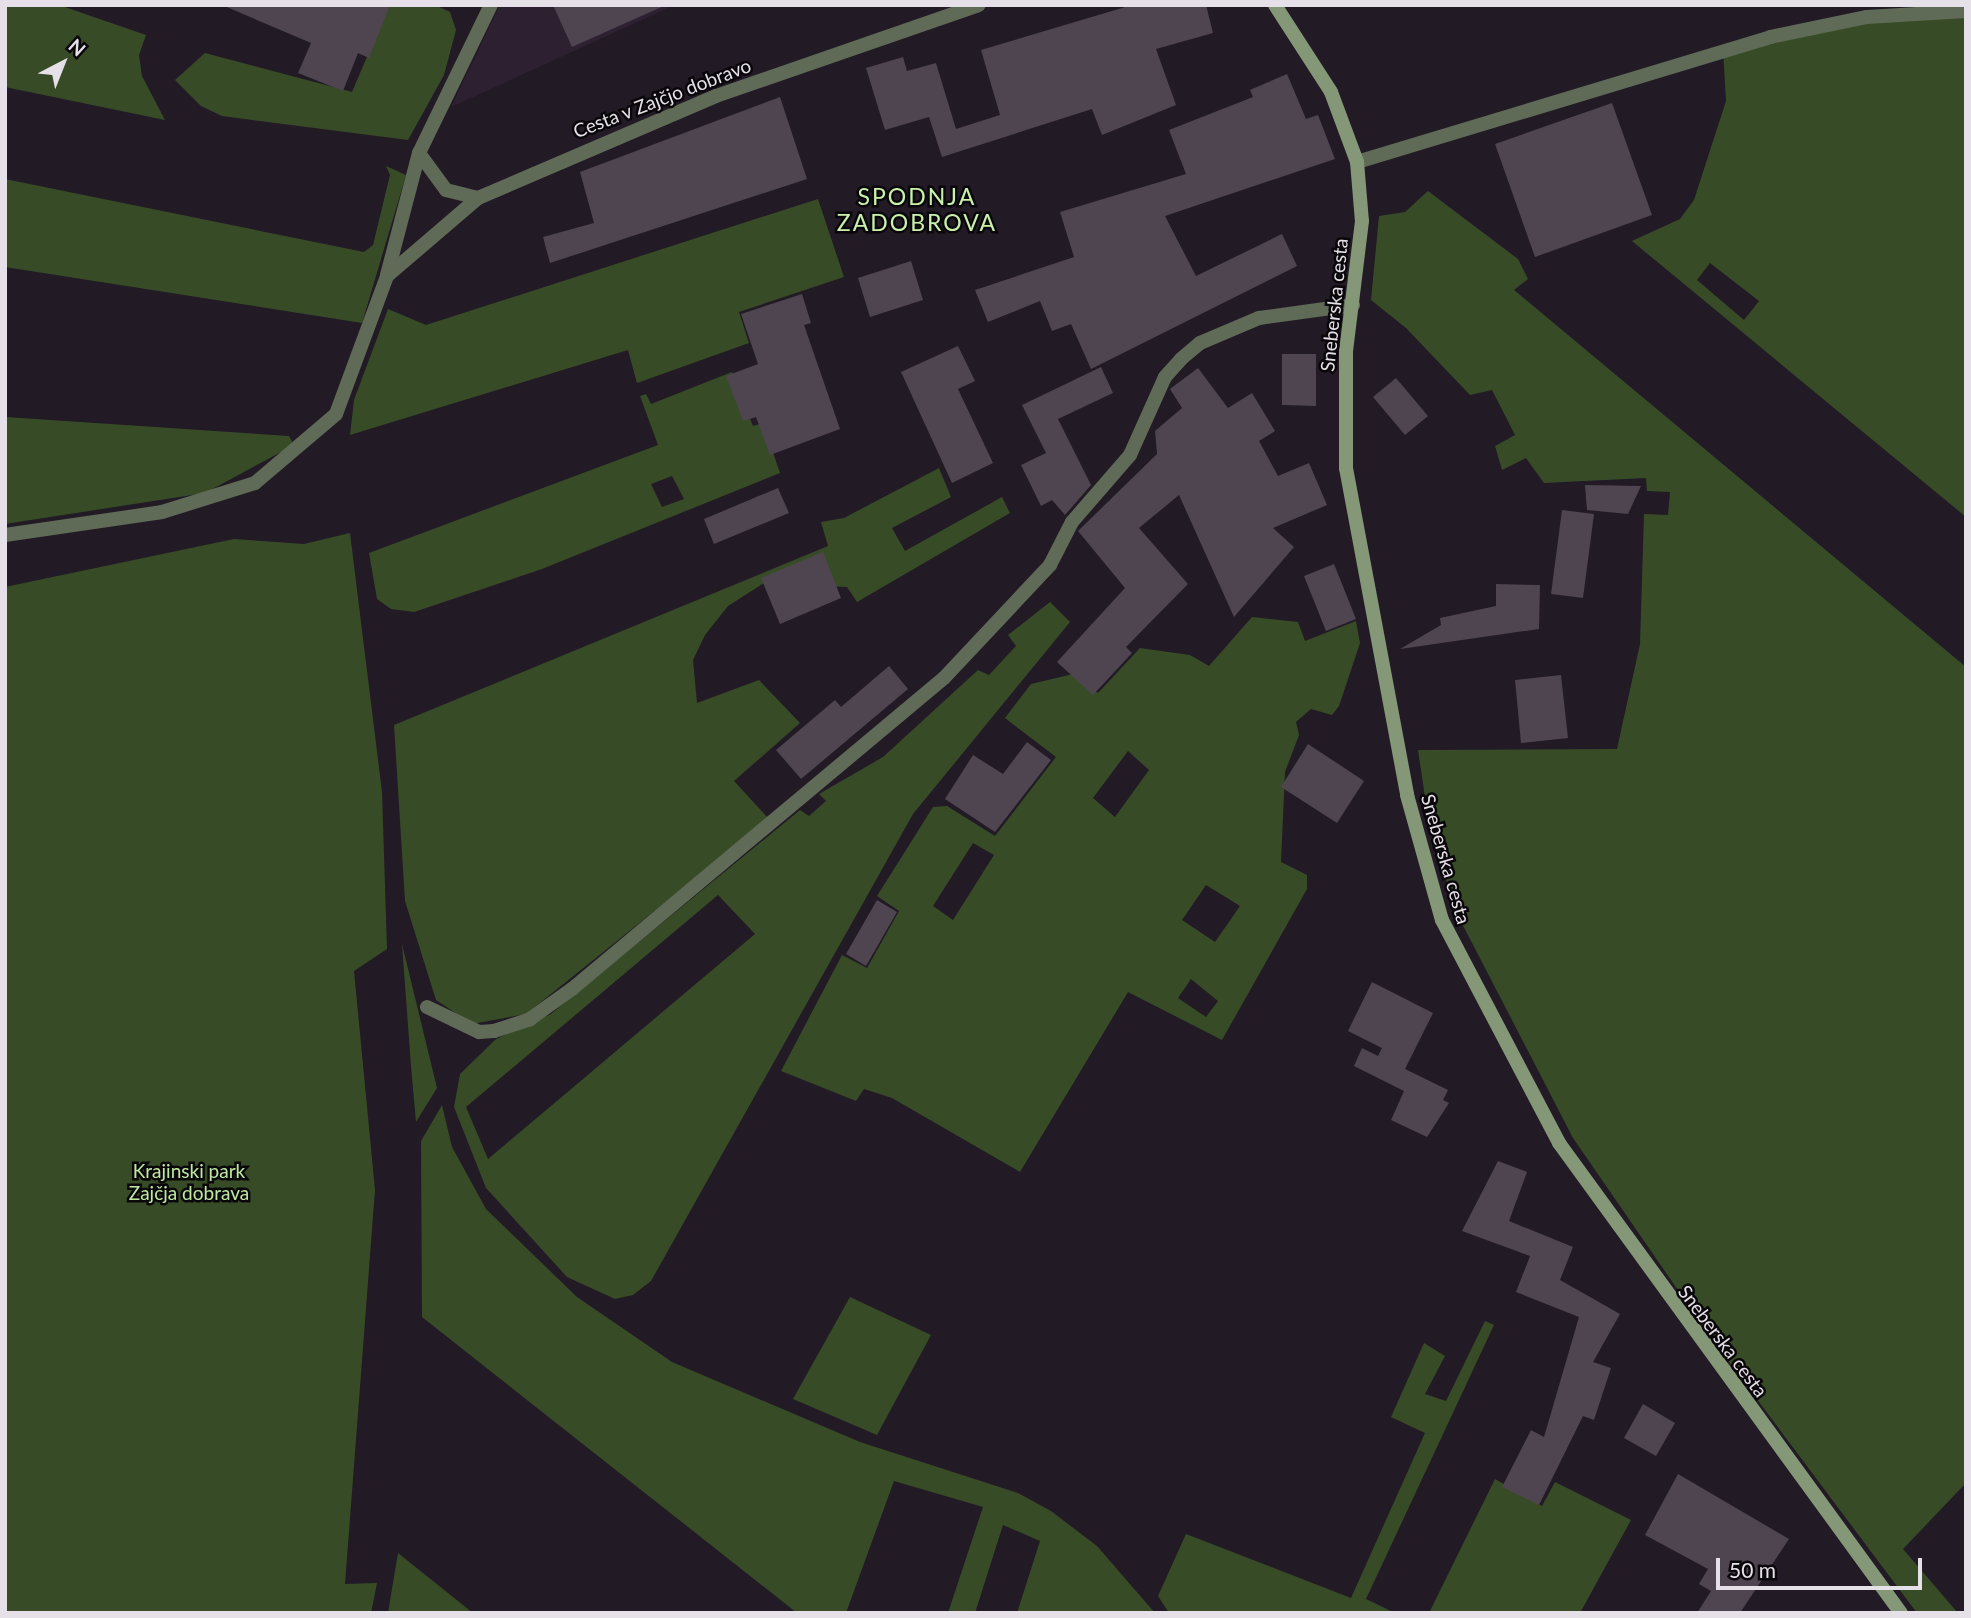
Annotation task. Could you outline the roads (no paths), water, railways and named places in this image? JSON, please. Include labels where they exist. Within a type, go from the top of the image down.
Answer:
[{"type":"street","name":"Cesta v Zajčjo dobravo","points":[[5,535],[162,512],[255,484],[280,468],[336,414],[387,276],[419,153],[491,5]]},
{"type":"street","name":"Cesta v Zajčjo dobravo","points":[[387,276],[478,198],[716,96],[979,5]]},
{"type":"street","name":"Sneberska cesta","points":[[1275,5],[1331,92],[1357,162],[1362,221],[1343,400],[1346,468],[1407,795],[1450,941],[1590,1189],[1901,1613]]},
{"type":"street","points":[[1357,162],[1770,37],[1867,17],[1966,11]]},
{"type":"street","points":[[419,153],[446,190],[478,198]]},
{"type":"street","points":[[427,1007],[479,1032],[494,1031],[530,1019],[572,989],[944,678],[1050,565],[1072,522],[1130,455],[1165,377],[1181,359],[1200,343],[1259,318],[1353,305]]},
{"type":"district","name":"SPODNJA ZADOBROVA","points":[[917,209]]},
{"type":"park label","name":"Krajinski park Zajčja dobrava","points":[[189,1182]]}]
